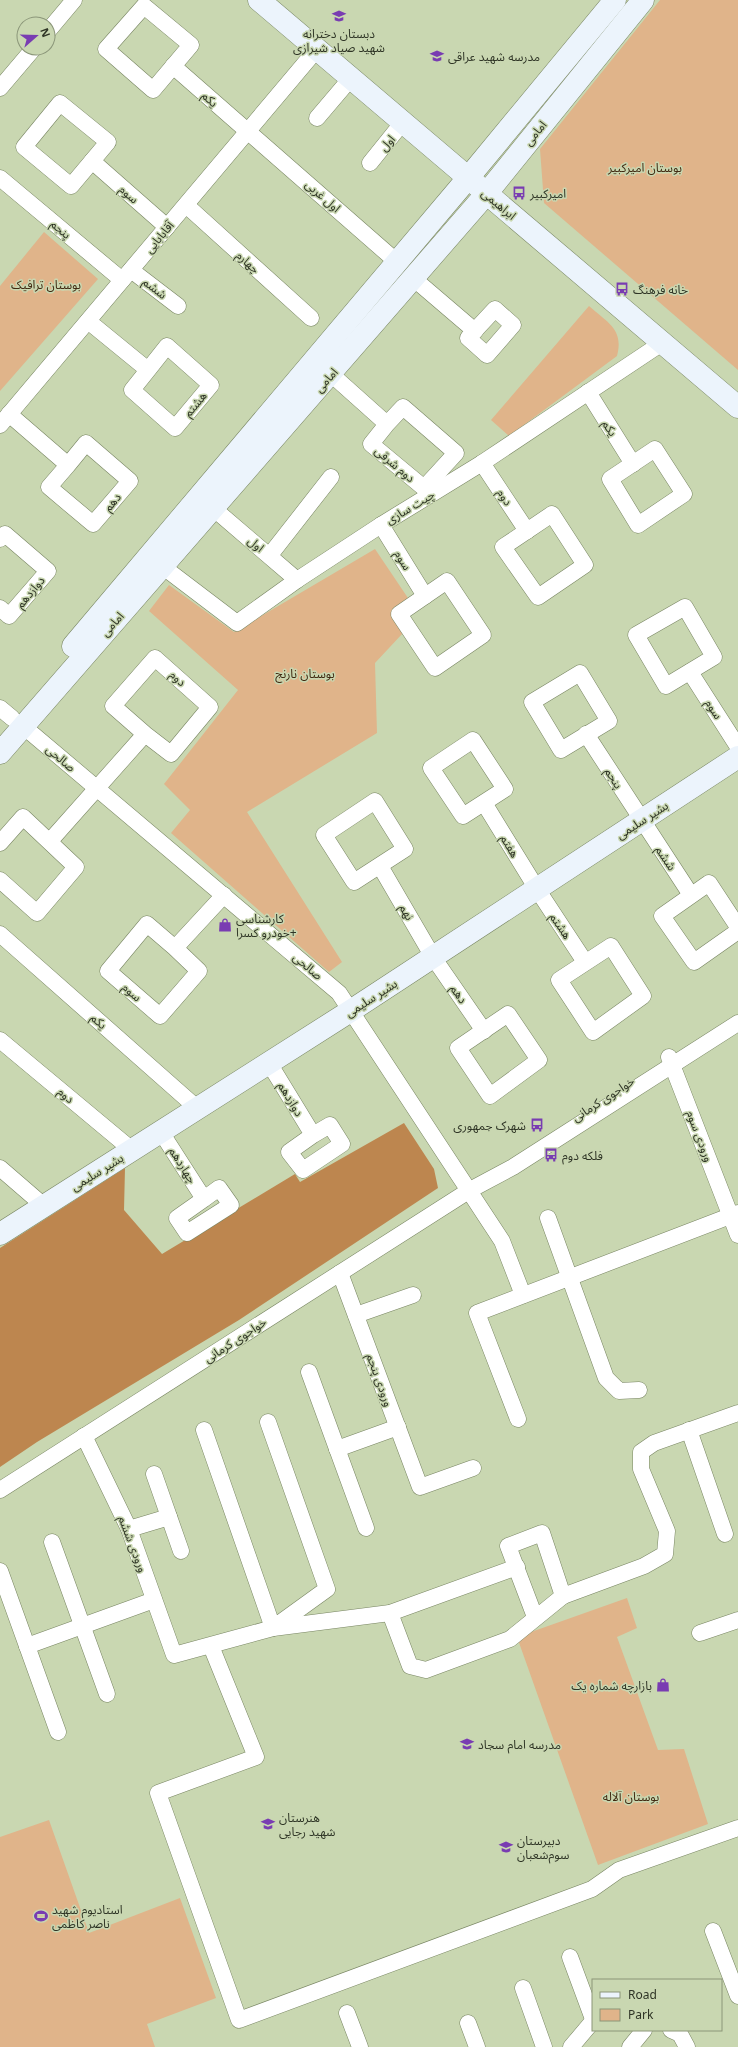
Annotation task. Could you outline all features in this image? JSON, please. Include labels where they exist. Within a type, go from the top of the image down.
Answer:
[{"type":"main road","name":"ابراهیمی","points":[[259,0],[738,407]]},
{"type":"main road","name":"امامی","points":[[0,753],[9,721],[468,178],[615,0]]},
{"type":"main road","name":"امامی","points":[[9,721],[162,566],[331,374],[487,193],[643,0]]},
{"type":"main road","points":[[397,262],[413,278]]},
{"type":"main road","name":"بشیر سلیمی","points":[[0,1234],[352,1010],[738,757]]},
{"type":"street","points":[[56,21],[74,0]]},
{"type":"street","points":[[144,6],[191,45],[173,66],[153,90],[106,49],[144,6]]},
{"type":"street","name":"آقابابایی","points":[[4,419],[317,49]]},
{"type":"street","points":[[0,88],[27,56]]},
{"type":"street","name":"یکم","points":[[173,66],[247,133]]},
{"type":"street","points":[[317,118],[351,78]]},
{"type":"street","points":[[60,103],[108,142],[92,162],[72,186],[24,147],[60,103]]},
{"type":"street","name":"اول","points":[[370,163],[403,122]]},
{"type":"street","name":"اول غربی","points":[[247,133],[397,262]]},
{"type":"street","name":"سوم","points":[[92,162],[167,227]]},
{"type":"street","name":"پنجم","points":[[0,178],[127,275]]},
{"type":"street","name":"چهارم","points":[[186,205],[311,318]]},
{"type":"street","name":"ششم","points":[[127,275],[178,306]]},
{"type":"street","points":[[413,278],[475,331]]},
{"type":"street","points":[[88,321],[148,370]]},
{"type":"street","name":"چیت سازی","points":[[162,566],[237,623],[298,580],[381,525],[482,463],[662,343]]},
{"type":"street","name":"هشتم","points":[[167,346],[211,385],[175,428],[132,390],[148,370],[167,346]]},
{"type":"street","points":[[331,374],[388,424]]},
{"type":"street","name":"یکم","points":[[588,392],[633,464]]},
{"type":"street","name":"دوم شرقی","points":[[403,407],[456,453],[424,488],[371,444],[388,424],[403,407]]},
{"type":"street","points":[[4,419],[68,465]]},
{"type":"street","name":"دهم","points":[[86,443],[130,480],[94,524],[49,487],[68,465],[86,443]]},
{"type":"street","points":[[655,449],[684,494],[638,525],[610,479],[633,464],[655,449]]},
{"type":"street","name":"دوم","points":[[482,463],[527,531]]},
{"type":"street","points":[[270,555],[331,477]]},
{"type":"street","name":"اول","points":[[213,508],[298,580]]},
{"type":"street","points":[[552,514],[585,565],[538,597],[503,547],[527,531],[552,514]]},
{"type":"street","name":"سوم","points":[[381,525],[425,596]]},
{"type":"street","name":"دوازدهم","points":[[0,539],[4,534],[48,571],[9,616],[0,608]]},
{"type":"street","points":[[447,581],[483,635],[435,668],[399,614],[425,596],[447,581]]},
{"type":"street","points":[[685,607],[714,657],[690,672],[666,686],[636,635],[685,607]]},
{"type":"street","name":"دوم","points":[[155,658],[210,707],[171,754],[144,734],[113,706],[155,658]]},
{"type":"street","name":"سوم","points":[[690,672],[738,747]]},
{"type":"street","points":[[580,673],[609,721],[586,734],[560,750],[532,702],[580,673]]},
{"type":"street","name":"صالحی","points":[[9,721],[98,789],[339,993],[352,1010],[502,1241],[523,1296]]},
{"type":"street","points":[[50,841],[98,789],[144,734]]},
{"type":"street","name":"پنجم","points":[[586,734],[641,821]]},
{"type":"street","points":[[473,740],[505,789],[484,803],[463,816],[432,768],[473,740]]},
{"type":"street","points":[[375,801],[405,849],[380,866],[354,882],[324,835],[375,801]]},
{"type":"street","name":"هفتم","points":[[484,803],[537,889]]},
{"type":"street","points":[[0,843],[23,817],[76,867],[37,912],[0,880]]},
{"type":"street","name":"ششم","points":[[641,821],[691,895]]},
{"type":"street","name":"نهم","points":[[380,866],[433,957]]},
{"type":"street","points":[[738,927],[709,883],[662,916],[694,962],[738,931]]},
{"type":"street","name":"هشتم","points":[[537,889],[585,962]]},
{"type":"street","points":[[175,948],[224,895]]},
{"type":"street","name":"سوم","points":[[147,924],[175,948],[199,971],[160,1016],[108,972],[147,924]]},
{"type":"street","name":"یکم","points":[[0,934],[198,1108]]},
{"type":"street","points":[[611,946],[644,996],[592,1032],[559,980],[585,962],[611,946]]},
{"type":"street","name":"دهم","points":[[433,957],[484,1031]]},
{"type":"street","name":"خواجوی کرمانی","points":[[670,1061],[738,1012]]},
{"type":"street","points":[[508,1014],[539,1060],[490,1096],[458,1048],[484,1031],[508,1014]]},
{"type":"street","name":"خواجوی کرمانی","points":[[0,1490],[470,1190],[508,1160],[670,1061],[738,1023]]},
{"type":"street","name":"دوم","points":[[0,1040],[132,1150]]},
{"type":"street","name":"ورودی سوم","points":[[670,1061],[734,1214],[738,1235]]},
{"type":"street","name":"دوازدهم","points":[[269,1063],[313,1135]]},
{"type":"street","name":"چهاردهم","points":[[161,1132],[204,1199]]},
{"type":"street","points":[[0,1168],[44,1206]]},
{"type":"street","points":[[518,1419],[477,1313],[734,1214]]},
{"type":"street","points":[[548,1218],[606,1378],[619,1391],[639,1390]]},
{"type":"street","name":"ورودی پنجم","points":[[340,1273],[420,1487],[473,1468]]},
{"type":"street","points":[[356,1315],[413,1295]]},
{"type":"street","points":[[309,1372],[366,1528]]},
{"type":"street","points":[[390,1613],[410,1666],[426,1670],[510,1639],[535,1617],[563,1596],[644,1566],[665,1554],[668,1531],[641,1469],[640,1452],[654,1443],[738,1413]]},
{"type":"street","points":[[268,1422],[328,1589],[273,1628]]},
{"type":"street","points":[[338,1449],[398,1427]]},
{"type":"street","points":[[204,1430],[273,1628]]},
{"type":"street","points":[[689,1430],[725,1534]]},
{"type":"street","name":"ورودی ششم","points":[[84,1436],[129,1529],[174,1656],[211,1646]]},
{"type":"street","points":[[154,1474],[181,1551]]},
{"type":"street","points":[[129,1529],[169,1516]]},
{"type":"street","points":[[535,1617],[508,1546],[542,1533],[563,1596]]},
{"type":"street","points":[[52,1542],[108,1694]]},
{"type":"street","points":[[517,1567],[390,1613],[273,1628],[211,1646],[256,1757],[158,1793],[239,2020],[592,1889],[619,1870],[738,1828]]},
{"type":"street","points":[[0,1571],[58,1732]]},
{"type":"street","points":[[27,1646],[154,1600]]},
{"type":"street","points":[[700,1632],[738,1620]]},
{"type":"street","points":[[713,1931],[738,1996]]},
{"type":"street","points":[[570,1957],[592,2017]]},
{"type":"street","points":[[523,1988],[544,2047]]},
{"type":"street","points":[[347,2013],[360,2047]]},
{"type":"street","points":[[570,2047],[592,2021]]},
{"type":"street","points":[[468,2023],[477,2047]]},
{"type":"street","points":[[630,2047],[643,2031]]},
{"type":"street","points":[[673,2031],[680,2034],[687,2047]]},
{"type":"green space","name":"بوستان امیرکبیر","points":[[660,0],[738,0],[738,370],[544,203],[540,149]]},
{"type":"green space","name":"بوستان ترافیک","points":[[44,232],[98,279],[0,391],[0,286]]},
{"type":"green space","points":[[589,306],[613,327],[618,339],[619,347],[617,356],[509,436],[491,420]]},
{"type":"green space","name":"بوستان نارنج","points":[[375,549],[410,601],[403,633],[375,663],[377,733],[247,812],[342,962],[329,972],[171,833],[190,810],[164,784],[238,690],[149,611],[169,585],[234,632]]},
{"type":"green space","name":"بوستان آلاله","points":[[627,1598],[637,1628],[617,1637],[658,1750],[684,1749],[708,1824],[598,1865],[517,1637]]},
{"type":"green space","name":"استادیوم شهید ناصر کاظمی","points":[[49,1820],[89,1933],[180,1898],[216,1998],[147,2024],[155,2047],[0,2047],[0,1837]]},
{"type":"shaded area","points":[[404,1123],[434,1169],[438,1188],[239,1320],[37,1442],[0,1467],[0,1248],[125,1168],[124,1210],[162,1254],[295,1174],[300,1182]]},
{"type":"place","name":"دبستان دخترانه شهید صیاد شیرازی","points":[[339,16]]},
{"type":"place","name":"مدرسه شهید عراقی","points":[[437,56]]},
{"type":"place","name":"امیرکبیر","points":[[519,193]]},
{"type":"place","name":"خانه فرهنگ","points":[[622,289]]},
{"type":"place","name":"کارشناسی خودرو کسرا+","points":[[225,925]]},
{"type":"place","name":"شهرک جمهوری","points":[[537,1125]]},
{"type":"place","name":"فلکه دوم","points":[[551,1155]]},
{"type":"place","name":"بازارچه شماره یک","points":[[663,1685]]},
{"type":"place","name":"مدرسه امام سجاد","points":[[467,1744]]},
{"type":"place","name":"هنرستان شهید رجایی","points":[[268,1824]]},
{"type":"place","name":"دبیرستان سوم‌شعبان","points":[[506,1847]]},
{"type":"place","name":"استادیوم شهید ناصر کاظمی","points":[[41,1916]]}]
